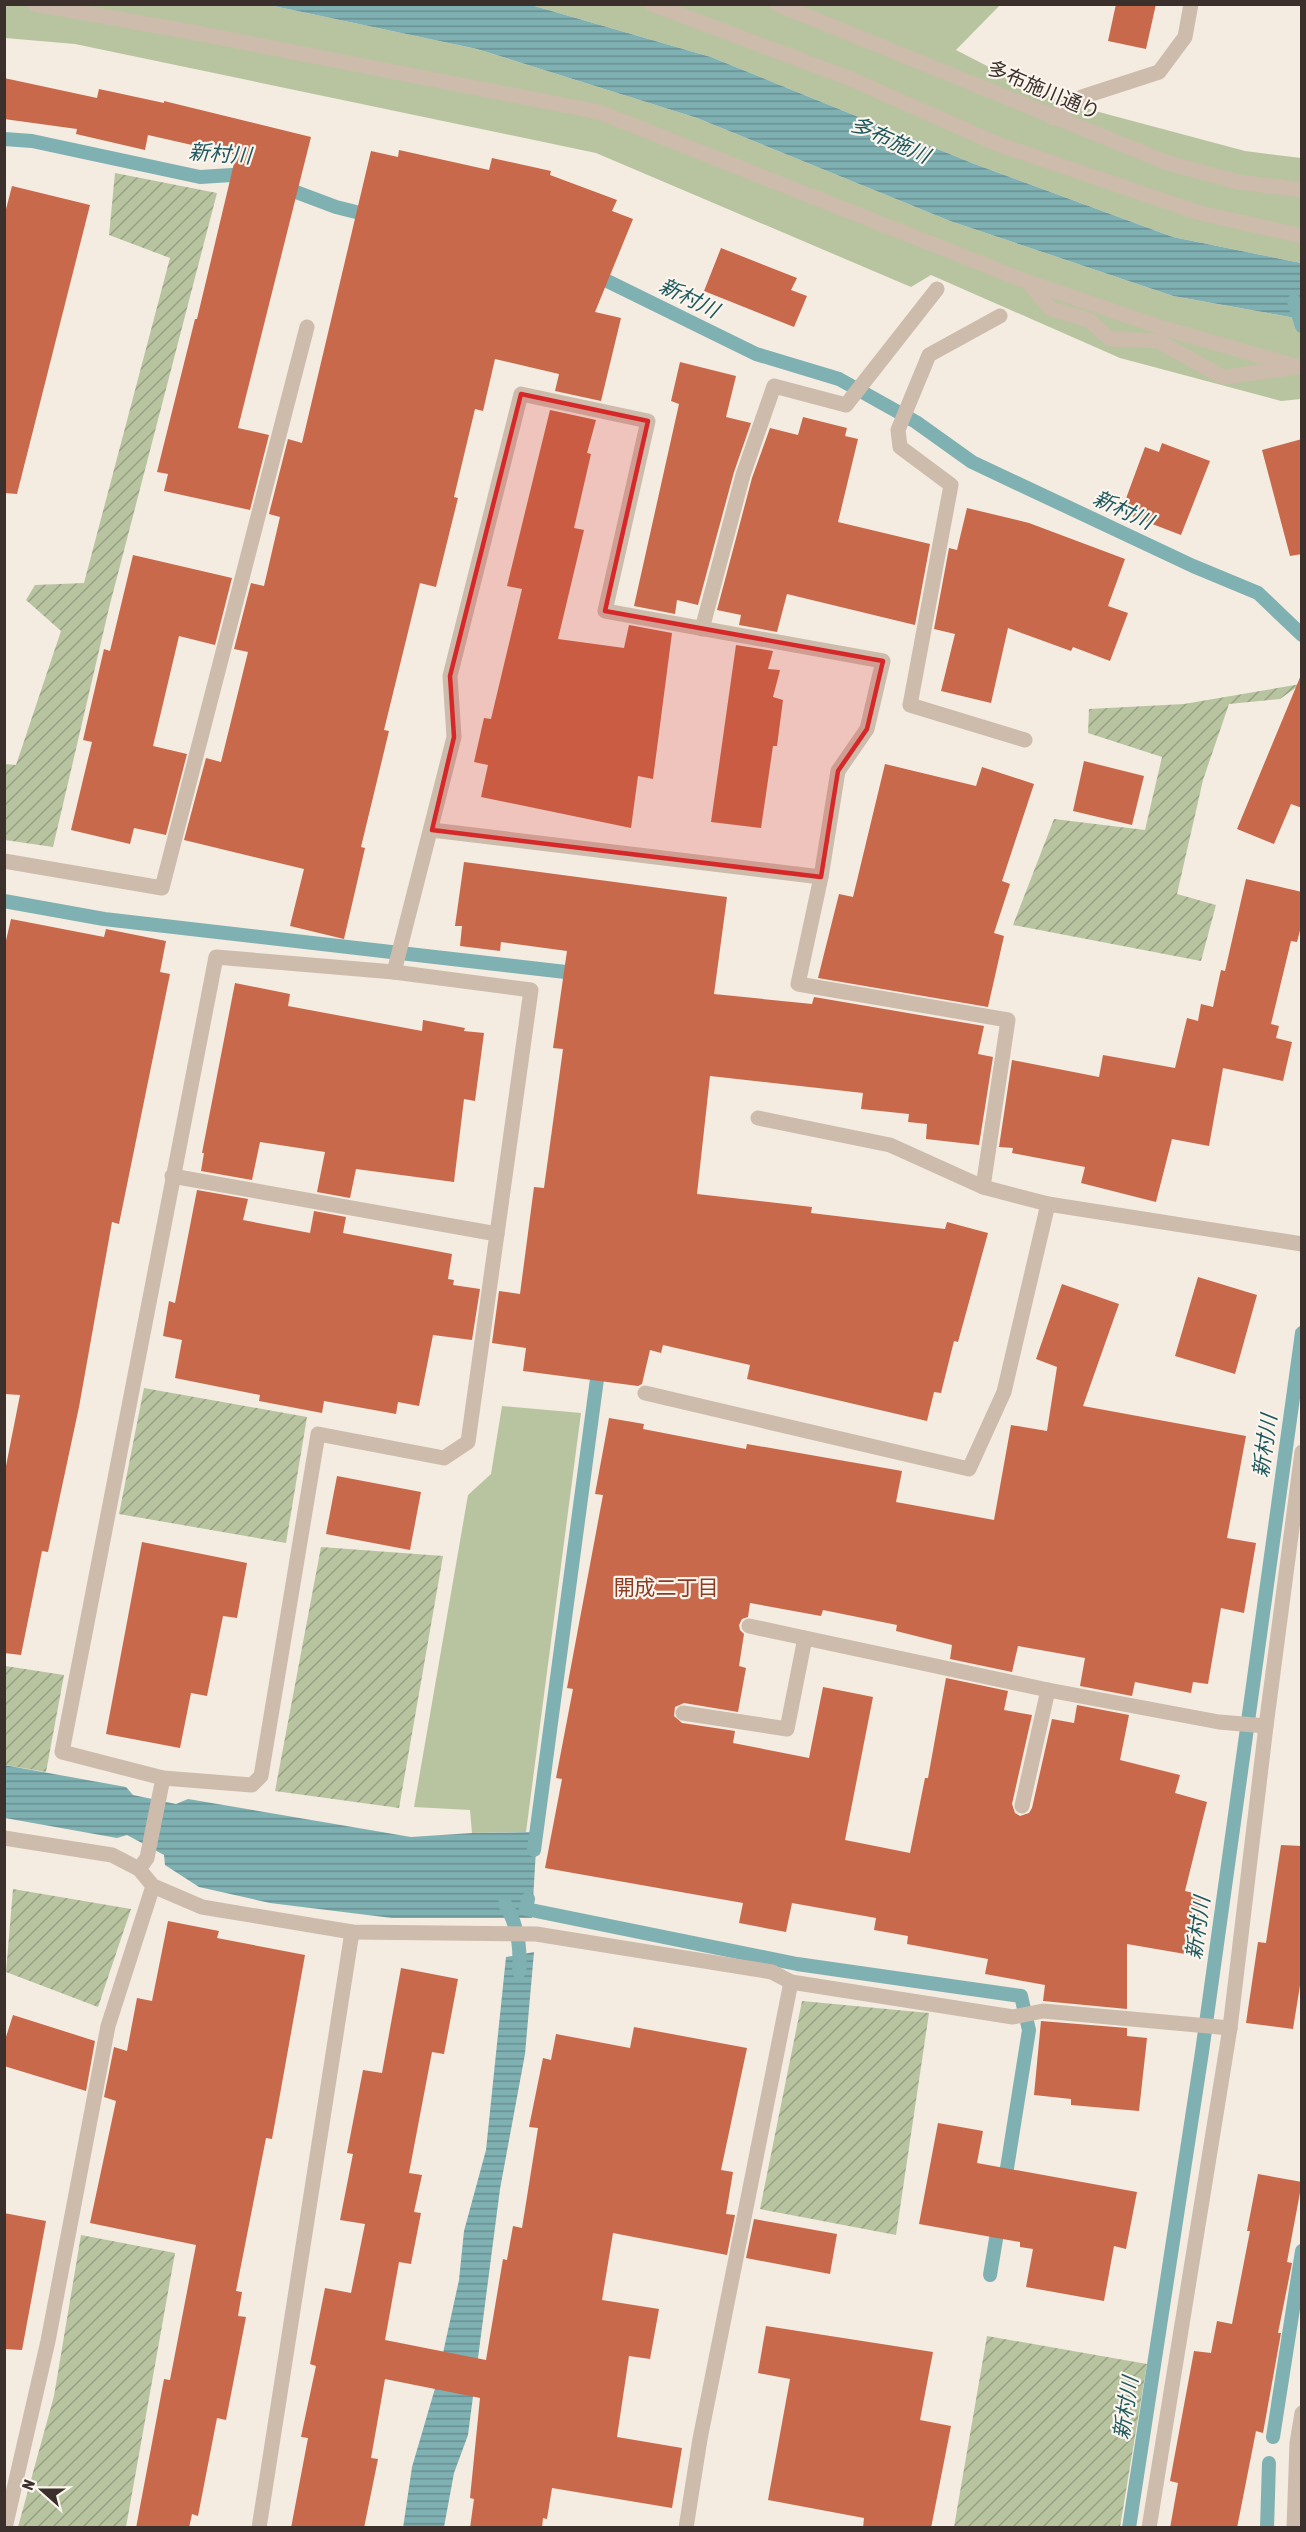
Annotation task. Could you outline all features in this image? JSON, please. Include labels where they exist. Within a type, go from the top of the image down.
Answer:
[{"type":"street","points":[[35,4],[186,30],[599,112],[1160,335],[1300,366]]},
{"type":"street","points":[[652,4],[846,76],[1000,146],[1200,213],[1302,236]]},
{"type":"street","name":"多布施川通り","points":[[777,4],[1168,163],[1238,182],[1302,190]]},
{"type":"street","points":[[798,4],[815,18]]},
{"type":"street","points":[[1053,118],[1082,97],[1160,72],[1185,37],[1191,4]]},
{"type":"street","points":[[1028,282],[1052,309],[1089,321],[1110,339],[1160,335],[1222,377],[1300,366]]},
{"type":"street","points":[[702,629],[743,475],[774,386],[846,405],[937,289]]},
{"type":"street","points":[[1000,316],[929,355],[898,430],[900,447],[951,485],[910,705],[1024,740]]},
{"type":"street","points":[[4,861],[162,888],[307,327]]},
{"type":"street","points":[[395,967],[454,737],[450,676],[521,394],[648,421],[605,611],[883,662],[867,729],[838,771],[821,877],[798,984],[1008,1020],[983,1187]]},
{"type":"street","points":[[432,830],[821,877]]},
{"type":"street","points":[[216,957],[395,967],[531,990],[468,1442],[444,1458],[318,1434],[261,1776],[252,1785],[162,1784],[62,1752],[172,1176],[216,957]]},
{"type":"street","points":[[758,1118],[890,1144],[983,1187],[1048,1204],[1297,1243]]},
{"type":"street","points":[[172,1176],[497,1234]]},
{"type":"street","points":[[645,1393],[969,1469],[1004,1392],[1048,1204]]},
{"type":"street","points":[[1149,2528],[1225,2028],[1302,1452]]},
{"type":"street","points":[[749,1626],[1048,1690],[1219,1722],[1266,1726]]},
{"type":"street","points":[[683,1713],[787,1729],[805,1638]]},
{"type":"street","points":[[1022,1806],[1048,1690]]},
{"type":"street","points":[[5,2528],[48,2341],[108,2026],[153,1886],[143,1863],[162,1784]]},
{"type":"street","points":[[4,1838],[112,1855],[143,1863]]},
{"type":"street","points":[[153,1886],[202,1907],[352,1932],[536,1934],[772,1972],[791,1982],[1013,2017],[1043,2011],[1225,2028]]},
{"type":"street","points":[[259,2528],[352,1932]]},
{"type":"street","points":[[686,2528],[700,2439],[791,1982]]},
{"type":"street","points":[[1294,2528],[1302,2413]]},
{"type":"highlighted area","points":[[521,394],[648,421],[605,611],[883,661],[867,729],[838,771],[821,877],[432,830],[454,737],[450,676]]},
{"type":"green space","points":[[4,5],[269,5],[477,49],[697,118],[950,221],[1173,296],[1301,319],[1301,399],[1281,401],[1120,358],[931,275],[911,287],[596,153],[75,44],[5,38]]},
{"type":"green space","points":[[531,5],[1000,5],[956,50],[1039,93],[1099,112],[1245,151],[1301,158],[1301,263],[1173,237],[972,163],[711,57]]},
{"type":"green space","points":[[115,173],[217,193],[109,608],[53,847],[5,840],[5,764],[16,765],[61,631],[26,600],[35,585],[84,583],[170,258],[109,235]]},
{"type":"green space","points":[[1301,684],[1280,699],[1229,704],[1203,780],[1177,894],[1216,905],[1201,961],[1013,925],[1054,819],[1145,830],[1162,757],[1088,733],[1089,709],[1184,704]]},
{"type":"green space","points":[[144,1388],[307,1417],[286,1543],[119,1514]]},
{"type":"green space","points":[[502,1406],[581,1413],[526,1832],[472,1833],[470,1810],[414,1807],[468,1495],[491,1474]]},
{"type":"green space","points":[[321,1547],[443,1556],[399,1808],[275,1791]]},
{"type":"green space","points":[[5,1666],[64,1675],[46,1772],[5,1765]]},
{"type":"green space","points":[[13,1889],[131,1909],[98,2007],[6,1972]]},
{"type":"green space","points":[[802,2001],[929,2013],[896,2235],[760,2209]]},
{"type":"green space","points":[[81,2235],[175,2253],[126,2527],[18,2527],[54,2396]]},
{"type":"green space","points":[[987,2336],[1147,2364],[1120,2527],[954,2527]]},
{"type":"water","name":"多布施川","points":[[269,5],[531,5],[711,57],[972,163],[1173,237],[1301,263],[1301,319],[1173,296],[950,221],[697,118],[477,49]]},
{"type":"water","points":[[4,1765],[126,1787],[133,1795],[176,1804],[188,1799],[411,1837],[537,1832],[532,1918],[392,1918],[270,1903],[199,1887],[165,1865],[164,1855],[127,1835],[117,1838],[5,1818]]},
{"type":"water","points":[[534,1952],[525,2054],[500,2189],[468,2435],[454,2473],[444,2527],[403,2528],[412,2467],[436,2385],[459,2280],[464,2231],[486,2150],[506,1957]]},
{"type":"building","points":[[1116,4],[1156,4],[1146,49],[1108,41]]},
{"type":"building","points":[[4,78],[97,98],[99,89],[164,103],[164,101],[311,137],[238,428],[269,435],[250,510],[164,491],[168,474],[157,472],[195,319],[197,319],[236,155],[148,135],[145,150],[76,134],[77,129],[4,119]]},
{"type":"building","points":[[399,150],[489,170],[492,158],[551,171],[550,175],[617,200],[612,211],[633,219],[595,312],[621,318],[601,401],[555,391],[559,374],[495,359],[483,411],[475,409],[454,497],[458,498],[436,587],[420,583],[384,730],[389,731],[361,847],[365,848],[344,939],[290,926],[304,869],[184,840],[206,758],[221,762],[248,652],[234,649],[251,583],[264,586],[280,517],[269,514],[288,439],[302,443],[371,151],[398,157]]},
{"type":"building","points":[[12,186],[90,205],[17,494],[4,493],[4,217]]},
{"type":"building","points":[[721,248],[797,278],[791,290],[807,296],[794,327],[704,291]]},
{"type":"building","points":[[680,362],[736,376],[726,417],[751,423],[734,472],[698,605],[677,600],[675,614],[634,606],[679,404],[671,401]]},
{"type":"building","points":[[550,410],[596,420],[587,453],[591,454],[574,528],[584,530],[558,639],[624,648],[629,625],[672,633],[653,779],[638,776],[631,828],[481,797],[488,765],[474,762],[484,718],[491,719],[522,589],[507,586]]},
{"type":"building","points":[[803,417],[847,428],[845,436],[858,439],[838,522],[930,544],[915,625],[787,594],[777,632],[739,625],[741,615],[717,610],[752,478],[770,428],[798,435]]},
{"type":"building","points":[[1302,439],[1302,554],[1290,556],[1262,450]]},
{"type":"building","points":[[1162,443],[1210,461],[1181,535],[1121,512],[1145,447],[1159,452]]},
{"type":"building","points":[[967,508],[1029,523],[1125,559],[1108,606],[1128,613],[1110,661],[1073,647],[1071,651],[1008,628],[991,703],[941,691],[955,634],[934,629],[949,548],[957,550]]},
{"type":"building","points":[[133,555],[232,578],[215,645],[179,636],[153,746],[187,754],[166,835],[134,828],[130,844],[71,830],[92,742],[83,740],[104,649],[110,651]]},
{"type":"building","points":[[736,645],[773,651],[768,669],[780,670],[773,697],[783,700],[777,746],[773,746],[761,828],[711,822]]},
{"type":"building","points":[[1301,675],[1302,808],[1291,804],[1274,844],[1237,829]]},
{"type":"building","points":[[1084,761],[1144,776],[1132,825],[1073,811]]},
{"type":"building","points":[[885,764],[976,786],[982,767],[1034,784],[1002,881],[1010,884],[994,933],[1004,936],[988,1007],[818,978],[839,894],[853,897]]},
{"type":"building","points":[[464,862],[727,897],[714,994],[812,1004],[814,997],[984,1026],[978,1054],[993,1057],[979,1145],[926,1139],[927,1124],[908,1122],[909,1114],[861,1109],[863,1093],[710,1076],[697,1194],[812,1207],[811,1213],[945,1229],[947,1222],[988,1233],[958,1342],[954,1341],[941,1393],[934,1392],[927,1421],[747,1379],[750,1365],[663,1345],[661,1353],[650,1350],[642,1384],[638,1386],[523,1371],[526,1348],[492,1343],[499,1291],[520,1294],[534,1187],[544,1188],[563,1049],[553,1048],[567,951],[501,942],[500,951],[460,946],[462,926],[455,926]]},
{"type":"building","points":[[1246,879],[1302,892],[1302,923],[1297,942],[1291,941],[1271,1024],[1279,1026],[1276,1038],[1292,1042],[1283,1081],[1223,1068],[1209,1146],[1172,1139],[1156,1202],[1081,1183],[1085,1167],[1012,1153],[1013,1148],[999,1147],[1012,1060],[1099,1077],[1103,1055],[1175,1068],[1187,1018],[1198,1021],[1201,1004],[1213,1007],[1221,970],[1225,971]]},
{"type":"building","points":[[11,919],[104,937],[106,929],[166,941],[160,972],[170,974],[119,1224],[112,1222],[79,1407],[48,1552],[42,1551],[21,1655],[4,1653],[4,1476],[20,1395],[4,1394],[4,949]]},
{"type":"building","points":[[235,983],[290,994],[288,1006],[422,1031],[423,1020],[465,1028],[464,1031],[484,1033],[475,1101],[464,1099],[454,1182],[356,1169],[350,1198],[317,1192],[325,1152],[260,1142],[252,1180],[201,1171],[204,1153],[202,1153]]},
{"type":"building","points":[[197,1190],[248,1199],[243,1220],[310,1233],[314,1211],[346,1217],[343,1233],[452,1254],[448,1279],[454,1280],[453,1285],[480,1289],[472,1340],[433,1335],[419,1406],[398,1402],[396,1414],[324,1401],[322,1413],[259,1401],[260,1395],[175,1378],[182,1340],[163,1336],[169,1301],[175,1303]]},
{"type":"building","points":[[1198,1277],[1257,1295],[1235,1374],[1175,1356]]},
{"type":"building","points":[[1062,1284],[1119,1304],[1083,1406],[1246,1436],[1227,1538],[1256,1543],[1244,1613],[1221,1608],[1208,1684],[1193,1682],[1191,1693],[1135,1682],[1132,1696],[1080,1686],[1085,1658],[1018,1646],[1012,1672],[950,1659],[952,1645],[896,1631],[897,1625],[823,1610],[821,1616],[750,1603],[748,1617],[742,1619],[739,1625],[744,1634],[739,1666],[746,1668],[738,1712],[684,1703],[675,1707],[674,1716],[682,1723],[735,1731],[733,1743],[809,1758],[823,1687],[873,1697],[845,1840],[910,1853],[925,1778],[928,1778],[946,1678],[1008,1691],[1004,1710],[1032,1715],[1012,1804],[1015,1813],[1020,1816],[1029,1813],[1032,1808],[1052,1719],[1074,1723],[1077,1705],[1129,1715],[1120,1760],[1180,1775],[1175,1793],[1207,1802],[1185,1891],[1202,1895],[1191,1955],[1127,1944],[1127,2009],[1043,2001],[1045,1985],[985,1974],[988,1959],[907,1944],[908,1936],[874,1930],[876,1918],[792,1903],[786,1932],[739,1923],[743,1903],[545,1868],[562,1779],[556,1778],[573,1689],[567,1688],[603,1495],[595,1494],[609,1418],[644,1424],[643,1429],[746,1449],[747,1444],[902,1471],[896,1502],[994,1520],[1011,1425],[1047,1431],[1057,1367],[1036,1359]]},
{"type":"building","points":[[337,1476],[421,1492],[410,1550],[326,1534]]},
{"type":"building","points":[[142,1542],[247,1563],[237,1618],[223,1616],[207,1696],[191,1693],[180,1748],[106,1734]]},
{"type":"building","points":[[1281,1845],[1302,1846],[1302,1973],[1293,2029],[1246,2023],[1258,1942],[1266,1943]]},
{"type":"building","points":[[168,1921],[219,1931],[217,1938],[305,1955],[272,2139],[266,2138],[236,2291],[242,2292],[238,2316],[246,2317],[226,2420],[217,2418],[198,2516],[192,2514],[189,2528],[136,2528],[164,2379],[170,2380],[196,2245],[90,2223],[116,2101],[104,2097],[114,2047],[127,2051],[137,1998],[152,2001]]},
{"type":"building","points":[[401,1968],[458,1979],[444,2054],[432,2052],[409,2173],[422,2175],[414,2212],[421,2213],[411,2264],[399,2262],[385,2340],[486,2360],[503,2259],[507,2260],[513,2226],[522,2228],[538,2128],[529,2127],[543,2058],[551,2060],[556,2034],[630,2048],[634,2027],[747,2048],[721,2170],[733,2172],[726,2214],[735,2215],[727,2255],[613,2233],[602,2300],[659,2309],[650,2359],[629,2356],[617,2437],[682,2448],[672,2508],[552,2488],[547,2519],[543,2518],[542,2528],[470,2528],[474,2499],[470,2498],[480,2398],[385,2379],[371,2458],[378,2459],[364,2528],[291,2528],[308,2438],[301,2437],[316,2366],[310,2364],[325,2288],[351,2293],[365,2224],[340,2220],[353,2154],[347,2153],[363,2070],[382,2073]]},
{"type":"building","points":[[13,2015],[95,2041],[86,2091],[4,2066],[4,2043]]},
{"type":"building","points":[[1041,2021],[1127,2028],[1127,2036],[1147,2038],[1139,2111],[1071,2105],[1071,2099],[1034,2095]]},
{"type":"building","points":[[938,2123],[983,2131],[977,2163],[1137,2192],[1126,2249],[1114,2246],[1104,2301],[1026,2287],[1033,2249],[1020,2247],[1020,2242],[919,2224]]},
{"type":"building","points":[[1258,2174],[1302,2182],[1287,2262],[1292,2263],[1278,2333],[1281,2333],[1263,2433],[1256,2431],[1237,2528],[1170,2528],[1178,2483],[1170,2481],[1194,2351],[1211,2353],[1217,2321],[1232,2324],[1250,2231],[1247,2231]]},
{"type":"building","points":[[4,2213],[46,2221],[22,2350],[4,2349]]},
{"type":"building","points":[[754,2219],[837,2234],[830,2274],[746,2258]]},
{"type":"building","points":[[766,2326],[933,2352],[920,2420],[951,2426],[931,2528],[863,2528],[864,2518],[768,2500],[790,2379],[758,2373]]},
{"type":"waterway","name":"新村川","points":[[4,139],[32,141],[200,177],[248,174]]},
{"type":"waterway","name":"新村川","points":[[280,186],[336,207],[372,216]]},
{"type":"waterway","name":"新村川","points":[[593,274],[756,354],[839,379],[916,422],[972,462],[1193,566],[1258,593],[1302,635]]},
{"type":"waterway","points":[[1294,301],[1302,326]]},
{"type":"waterway","points":[[4,901],[104,919],[583,974]]},
{"type":"waterway","name":"新村川","points":[[1129,2528],[1202,2052],[1302,1333]]},
{"type":"waterway","points":[[534,1850],[599,1364]]},
{"type":"waterway","points":[[528,1899],[526,1909],[797,1964],[1021,1996],[1029,2030],[1004,2187]]},
{"type":"waterway","points":[[505,1904],[518,1936],[519,1972]]},
{"type":"waterway","points":[[990,2275],[999,2221]]},
{"type":"waterway","points":[[1273,2437],[1302,2251]]},
{"type":"waterway","points":[[1267,2528],[1269,2463]]},
{"type":"district","name":"開成二丁目","points":[[666,1588]]}]
